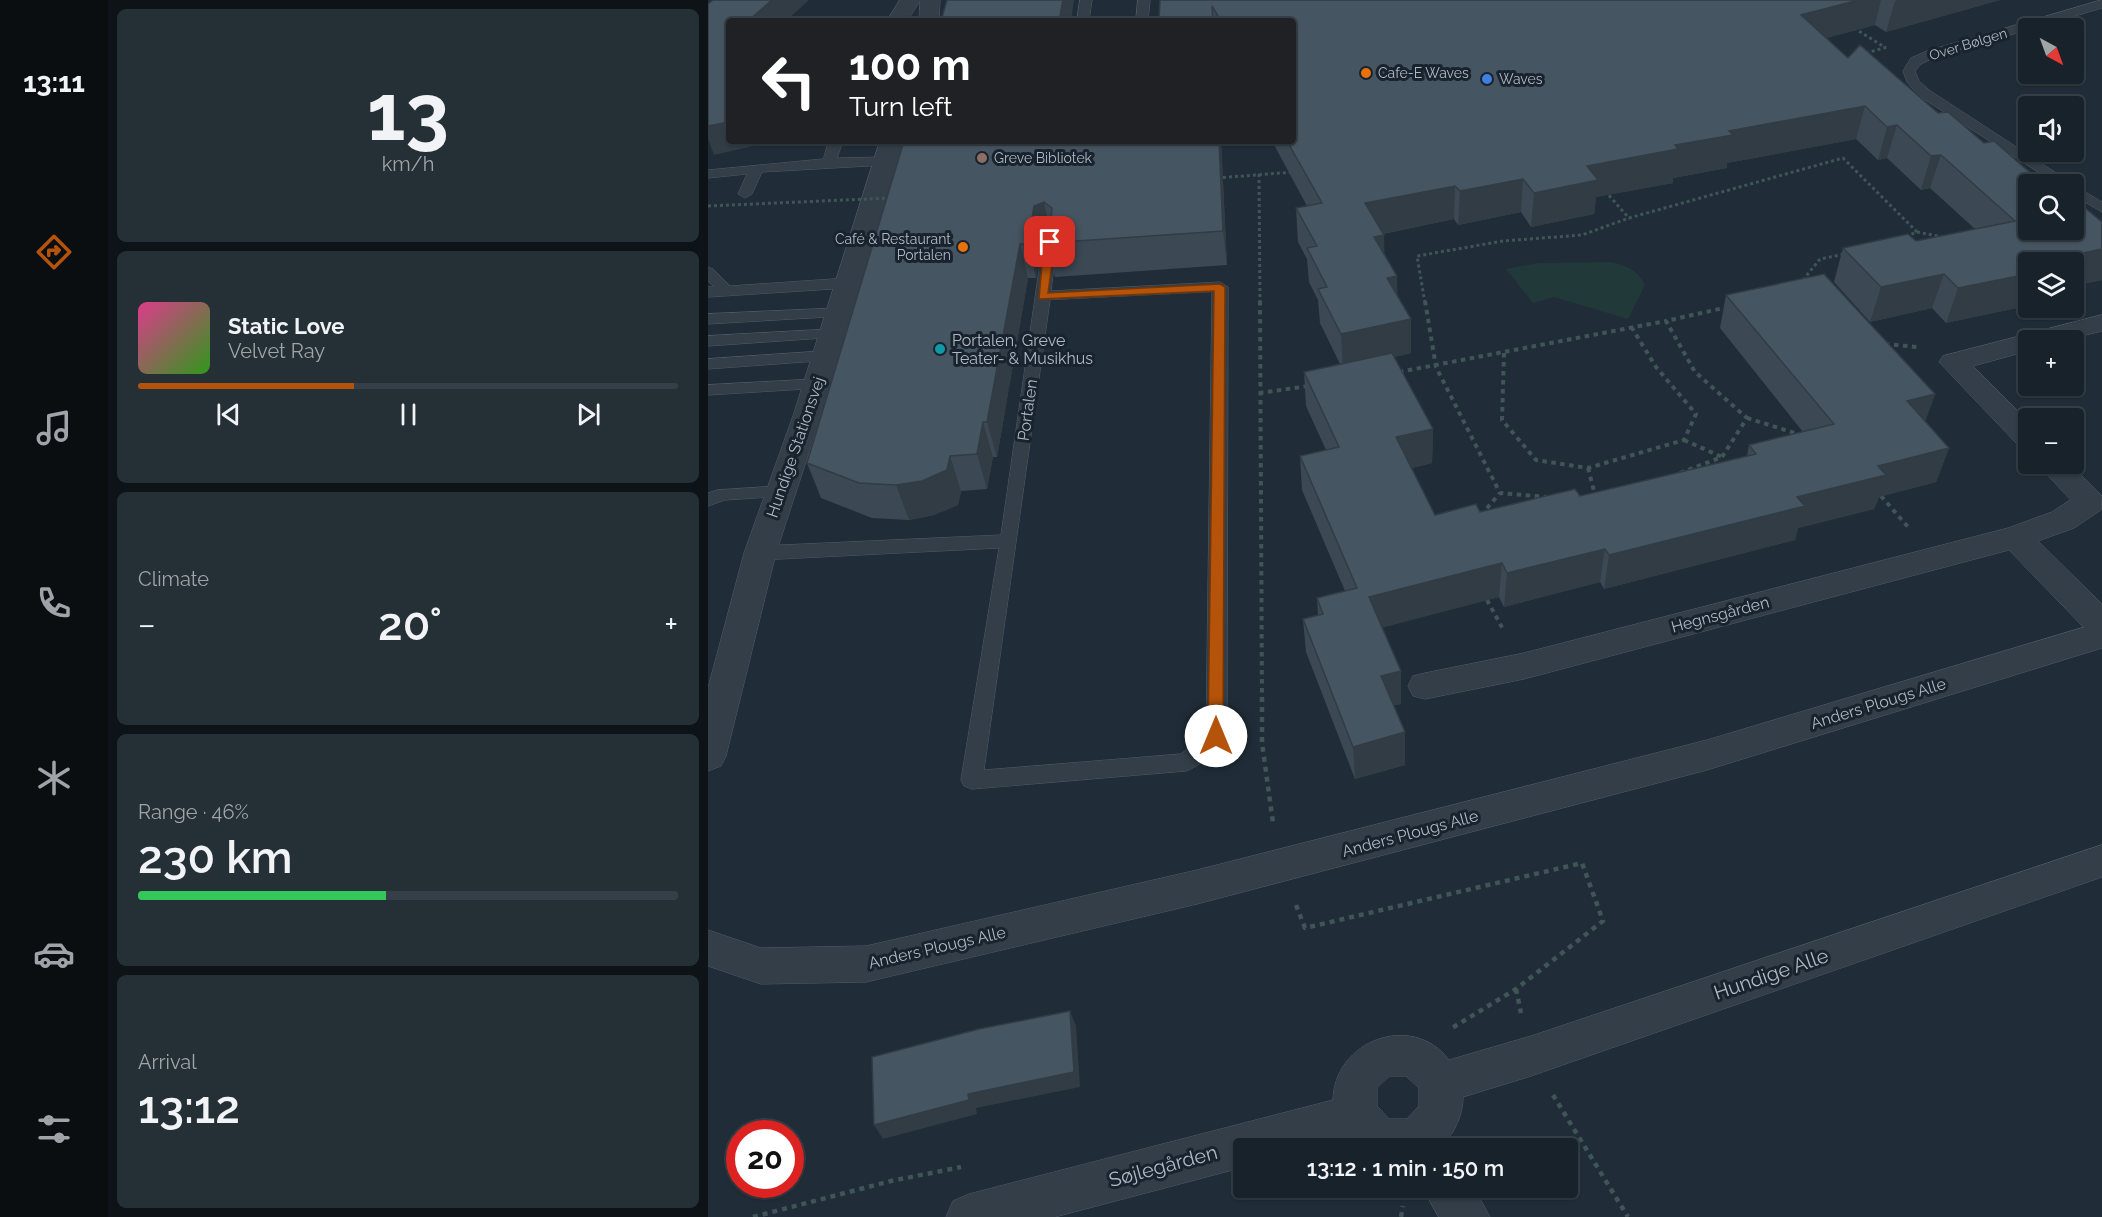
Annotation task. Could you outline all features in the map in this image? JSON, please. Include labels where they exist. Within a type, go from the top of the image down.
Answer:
[{"type":"street","points":[[896,18],[910,0]]},
{"type":"street","points":[[929,18],[930,0]]},
{"type":"street","name":"Hundige Stationsvej","points":[[708,756],[760,553],[889,151]]},
{"type":"street","points":[[2074,330],[2102,323]]},
{"type":"street","points":[[2018,345],[1953,362],[2018,428]]},
{"type":"street","name":"Hegnsgården","points":[[1425,686],[1524,666],[2015,537],[2062,520],[2090,502],[2063,474]]},
{"type":"street","points":[[2015,537],[2102,625]]},
{"type":"street","name":"Anders Plougs Alle","points":[[708,948],[761,966],[866,964],[1285,866],[1707,754],[2102,634]]},
{"type":"street","name":"Hundige Alle","points":[[1440,1083],[1531,1056],[2102,861]]},
{"type":"street","points":[[1382,1138],[1364,1126],[1357,1115],[1355,1091],[1365,1070],[1384,1057],[1406,1056],[1427,1065],[1440,1083],[1442,1096],[1440,1110],[1419,1138]]},
{"type":"street","name":"Søjlegården","points":[[969,1217],[1357,1115]]},
{"type":"street","points":[[1453,1198],[1467,1217]]},
{"type":"lane","points":[[1083,18],[1086,0]]},
{"type":"lane","points":[[1142,18],[1144,0]]},
{"type":"lane","name":"Over Bølgen","points":[[2050,174],[1924,93],[1913,82],[1909,72],[1916,61],[1931,54],[2102,4]]},
{"type":"lane","points":[[829,163],[835,144]]},
{"type":"lane","points":[[708,174],[829,163],[889,151]]},
{"type":"lane","points":[[745,194],[757,168]]},
{"type":"lane","points":[[2084,196],[2102,208]]},
{"type":"lane","name":"Portalen","points":[[1042,296],[1220,287],[1216,736],[1186,762],[972,780],[1009,541],[1042,296],[1050,242]]},
{"type":"lane","points":[[708,272],[726,291]]},
{"type":"lane","points":[[708,292],[848,283]]},
{"type":"lane","points":[[708,319],[832,334]]},
{"type":"lane","points":[[708,341],[832,334]]},
{"type":"lane","points":[[708,364],[832,334]]},
{"type":"lane","points":[[708,390],[816,384]]},
{"type":"lane","points":[[708,500],[723,494],[779,492]]},
{"type":"lane","points":[[760,553],[1009,541]]},
{"type":"path","points":[[1848,24],[1886,48]]},
{"type":"path","points":[[1500,493],[1436,367],[1417,256],[1503,241],[1582,234],[1629,218],[1843,158],[1917,232]]},
{"type":"path","points":[[1214,178],[1294,172]]},
{"type":"path","points":[[1259,174],[1262,743],[1272,820],[1305,928],[1582,863],[1603,921],[1516,988],[1406,1056]]},
{"type":"path","points":[[1598,183],[1629,218]]},
{"type":"path","points":[[708,206],[897,198]]},
{"type":"path","points":[[1906,236],[1917,232],[1952,238]]},
{"type":"path","points":[[1801,283],[1820,259],[1853,253]]},
{"type":"path","points":[[1389,374],[1436,367],[1736,305]]},
{"type":"path","points":[[1666,321],[1695,372],[1748,418],[1803,435]]},
{"type":"path","points":[[1632,328],[1656,367],[1696,414],[1684,440]]},
{"type":"path","points":[[1884,344],[1924,348],[1953,362]]},
{"type":"path","points":[[1504,353],[1502,420],[1536,460],[1588,468],[1684,440],[1722,457]]},
{"type":"path","points":[[1259,393],[1318,384]]},
{"type":"path","points":[[1679,473],[1722,457],[1748,418]]},
{"type":"path","points":[[1588,468],[1595,495]]},
{"type":"path","points":[[1500,493],[1547,497]]},
{"type":"path","points":[[1478,518],[1500,493]]},
{"type":"path","points":[[1587,497],[1606,494]]},
{"type":"path","points":[[1516,988],[1531,1056],[1628,1217]]},
{"type":"path","points":[[753,1217],[891,1181],[971,1165]]},
{"type":"green space","points":[[1609,262],[1630,269],[1645,285],[1628,319],[1554,297],[1533,303],[1506,269],[1539,263]]},
{"type":"building","points":[[713,0],[772,0],[751,18],[726,18],[726,123],[708,126],[708,4]]},
{"type":"building","points":[[947,0],[1063,0],[1060,18],[942,18]]},
{"type":"building","points":[[1160,0],[1859,0],[1801,15],[1848,58],[1860,45],[1938,113],[1948,112],[1984,143],[1994,141],[2032,174],[2018,174],[2018,240],[2084,240],[2084,207],[2102,222],[2102,249],[2084,253],[2018,252],[2018,276],[1958,288],[1944,274],[1881,287],[1843,248],[1908,234],[1916,241],[2015,221],[1941,155],[1931,156],[1897,125],[1887,127],[1865,106],[1729,131],[1733,135],[1675,145],[1678,149],[1587,166],[1598,180],[1534,193],[1523,179],[1460,191],[1455,186],[1365,203],[1384,235],[1374,237],[1397,276],[1387,278],[1411,319],[1341,334],[1318,289],[1327,287],[1307,248],[1317,246],[1296,208],[1322,203],[1289,144],[1296,144],[1296,18],[1219,18],[1212,6],[1213,18],[1159,18]]},
{"type":"building","points":[[903,144],[1219,144],[1223,231],[1048,243],[1052,208],[1044,202],[1034,206],[1028,244],[1020,244],[987,422],[983,422],[977,454],[950,456],[947,470],[922,481],[896,485],[859,483],[807,463]]},
{"type":"building","points":[[1824,274],[1935,394],[1907,401],[1949,448],[1878,466],[1886,475],[1797,497],[1805,506],[1609,555],[1605,549],[1507,573],[1502,563],[1369,597],[1401,671],[1381,676],[1405,732],[1353,747],[1303,619],[1323,614],[1317,598],[1357,588],[1300,456],[1339,447],[1304,372],[1392,353],[1433,429],[1396,437],[1435,515],[1476,504],[1480,512],[1575,489],[1580,496],[1756,454],[1749,445],[1834,424],[1726,295]]},
{"type":"building","points":[[1070,1011],[1074,1072],[968,1094],[969,1100],[874,1125],[872,1057],[979,1029]]},
{"type":"place","name":"Cafe-E Waves","points":[[1366,73]]},
{"type":"place","name":"Waves","points":[[1487,79]]},
{"type":"place","name":"Greve Bibliotek","points":[[982,158]]},
{"type":"place","name":"Café & Restaurant Portalen","points":[[963,247]]},
{"type":"place","name":"Portalen, Greve Teater- & Musikhus","points":[[940,349]]},
{"type":"route","points":[[1050,242],[1042,296],[1220,287],[1216,736]]}]
